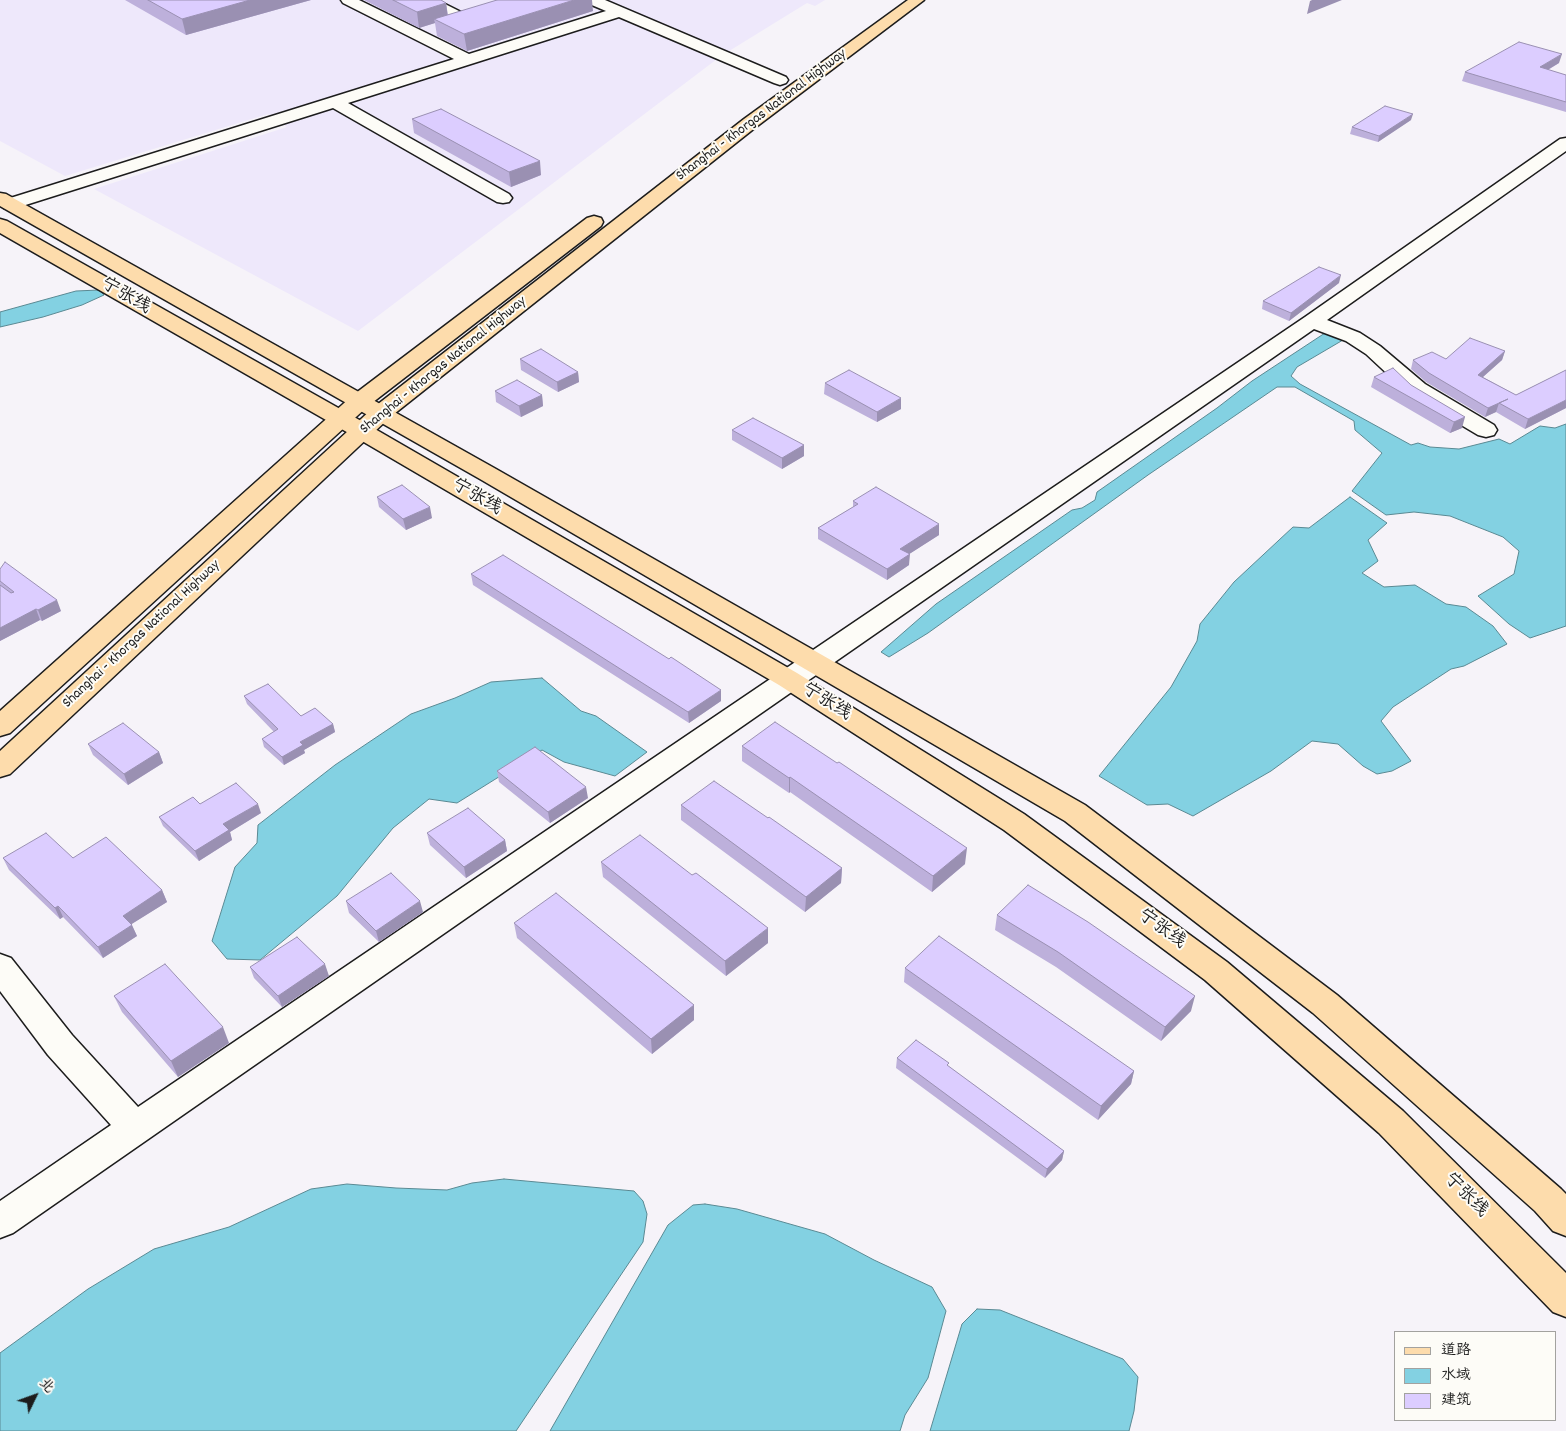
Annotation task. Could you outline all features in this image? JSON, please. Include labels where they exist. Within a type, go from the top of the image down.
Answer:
[{"type":"main road","name":"Shanghai - Khorgas National Highway","points":[[0,726],[361,416],[780,80],[892,0]]},
{"type":"main road","name":"Shanghai - Khorgas National Highway","points":[[0,766],[361,416],[917,0]]},
{"type":"main road","points":[[780,80],[801,85]]},
{"type":"main road","name":"宁张线","points":[[3,209],[361,416],[813,662],[1075,813],[1326,1004],[1548,1200],[1566,1219]]},
{"type":"main road","name":"宁张线","points":[[361,416],[788,679],[1014,822],[1216,971],[1391,1122],[1566,1299]]},
{"type":"street","points":[[348,0],[468,60]]},
{"type":"street","points":[[418,35],[471,18],[426,0]]},
{"type":"street","points":[[592,0],[780,80]]},
{"type":"street","points":[[3,209],[619,12]]},
{"type":"street","points":[[335,102],[503,198]]},
{"type":"street","points":[[0,1221],[1312,321],[1566,143]]},
{"type":"street","points":[[1312,321],[1353,337],[1373,350],[1417,389],[1486,430]]},
{"type":"street","points":[[0,967],[60,1044],[135,1127]]},
{"type":"shaded area","points":[[0,0],[825,0],[815,6],[807,3],[721,56],[358,331],[94,189],[287,127],[268,114],[65,176],[0,141]]},
{"type":"water","points":[[99,290],[104,295],[82,305],[0,327],[0,312],[76,291]]},
{"type":"water","points":[[1325,333],[1343,340],[1297,367],[1291,376],[1300,384],[1411,445],[1418,443],[1430,447],[1459,449],[1499,439],[1510,444],[1540,426],[1555,428],[1566,424],[1566,626],[1530,638],[1509,624],[1478,596],[1514,574],[1519,551],[1503,537],[1450,516],[1414,512],[1386,515],[1352,491],[1382,453],[1355,430],[1354,421],[1295,387],[1277,387],[1148,475],[928,633],[889,657],[881,652],[936,604],[1072,510],[1082,508],[1095,500],[1097,492],[1217,408],[1252,381]]},
{"type":"water","points":[[1350,497],[1387,523],[1368,540],[1378,561],[1362,573],[1384,587],[1415,585],[1446,604],[1466,607],[1493,626],[1507,644],[1464,666],[1451,669],[1393,707],[1381,721],[1411,761],[1392,771],[1377,774],[1363,766],[1338,744],[1312,741],[1271,771],[1193,816],[1168,804],[1147,805],[1099,776],[1171,687],[1197,641],[1200,624],[1234,582],[1293,527],[1309,528]]},
{"type":"water","points":[[542,678],[581,711],[596,716],[647,752],[615,776],[564,762],[542,750],[457,803],[429,799],[393,828],[337,896],[260,960],[227,959],[212,941],[235,867],[257,843],[258,825],[335,765],[411,714],[491,682]]},
{"type":"water","points":[[504,1179],[634,1191],[643,1201],[647,1214],[643,1242],[516,1431],[0,1431],[0,1353],[88,1289],[154,1249],[229,1227],[311,1189],[347,1184],[447,1190],[472,1183]]},
{"type":"water","points":[[705,1204],[737,1209],[825,1234],[874,1260],[932,1287],[946,1311],[928,1378],[905,1415],[900,1431],[550,1431],[668,1225],[693,1205]]},
{"type":"water","points":[[977,1309],[1000,1310],[1123,1359],[1138,1377],[1134,1411],[1129,1431],[930,1431],[962,1324]]},
{"type":"building","points":[[148,0],[250,0],[182,19]]},
{"type":"building","points":[[393,0],[441,0],[446,3],[417,12]]},
{"type":"building","points":[[497,0],[574,0],[464,34],[434,19]]},
{"type":"building","points":[[1519,42],[1562,54],[1540,67],[1566,75],[1566,102],[1465,72]]},
{"type":"building","points":[[1385,106],[1413,114],[1379,136],[1352,127]]},
{"type":"building","points":[[441,109],[540,161],[509,172],[412,119]]},
{"type":"building","points":[[1319,267],[1341,275],[1291,313],[1263,301]]},
{"type":"building","points":[[1470,338],[1505,351],[1478,375],[1516,395],[1566,370],[1566,400],[1528,419],[1499,403],[1488,408],[1429,373],[1413,360],[1432,352],[1446,359]]},
{"type":"building","points":[[541,349],[578,372],[557,382],[520,359]]},
{"type":"building","points":[[1393,368],[1411,385],[1465,417],[1454,422],[1374,377]]},
{"type":"building","points":[[849,370],[901,398],[877,412],[825,383]]},
{"type":"building","points":[[517,380],[542,395],[519,406],[495,391]]},
{"type":"building","points":[[753,418],[804,445],[782,458],[732,430]]},
{"type":"building","points":[[402,485],[430,507],[403,519],[377,497]]},
{"type":"building","points":[[876,487],[939,524],[900,549],[910,554],[887,569],[818,528],[858,504],[853,501]]},
{"type":"building","points":[[503,555],[669,659],[671,657],[721,690],[688,712],[471,574]]},
{"type":"building","points":[[5,562],[57,600],[0,628],[0,585],[11,593],[14,592],[0,581],[0,569]]},
{"type":"building","points":[[268,684],[301,716],[315,708],[333,724],[300,742],[303,745],[282,757],[262,739],[278,729],[244,696]]},
{"type":"building","points":[[775,722],[837,763],[839,762],[967,848],[933,876],[742,746]]},
{"type":"building","points":[[123,723],[159,752],[124,774],[88,744]]},
{"type":"building","points":[[535,747],[586,787],[548,812],[497,771]]},
{"type":"building","points":[[714,781],[842,868],[806,897],[681,805]]},
{"type":"building","points":[[236,783],[258,804],[223,824],[229,830],[195,851],[159,817],[193,797],[200,804]]},
{"type":"building","points":[[468,808],[505,840],[464,867],[427,833]]},
{"type":"building","points":[[46,833],[73,858],[106,837],[162,890],[123,916],[132,925],[98,947],[58,906],[55,908],[3,858]]},
{"type":"building","points":[[640,835],[692,875],[696,873],[768,928],[725,961],[601,862]]},
{"type":"building","points":[[391,873],[420,901],[376,931],[346,901]]},
{"type":"building","points":[[1028,885],[1088,922],[1195,996],[1165,1027],[1058,952],[997,915]]},
{"type":"building","points":[[556,893],[694,1005],[651,1039],[514,923]]},
{"type":"building","points":[[939,936],[1134,1071],[1101,1106],[905,968]]},
{"type":"building","points":[[297,937],[325,964],[278,996],[250,967]]},
{"type":"building","points":[[165,964],[223,1027],[171,1061],[114,996]]},
{"type":"building","points":[[916,1040],[1064,1151],[1047,1169],[897,1058]]}]
